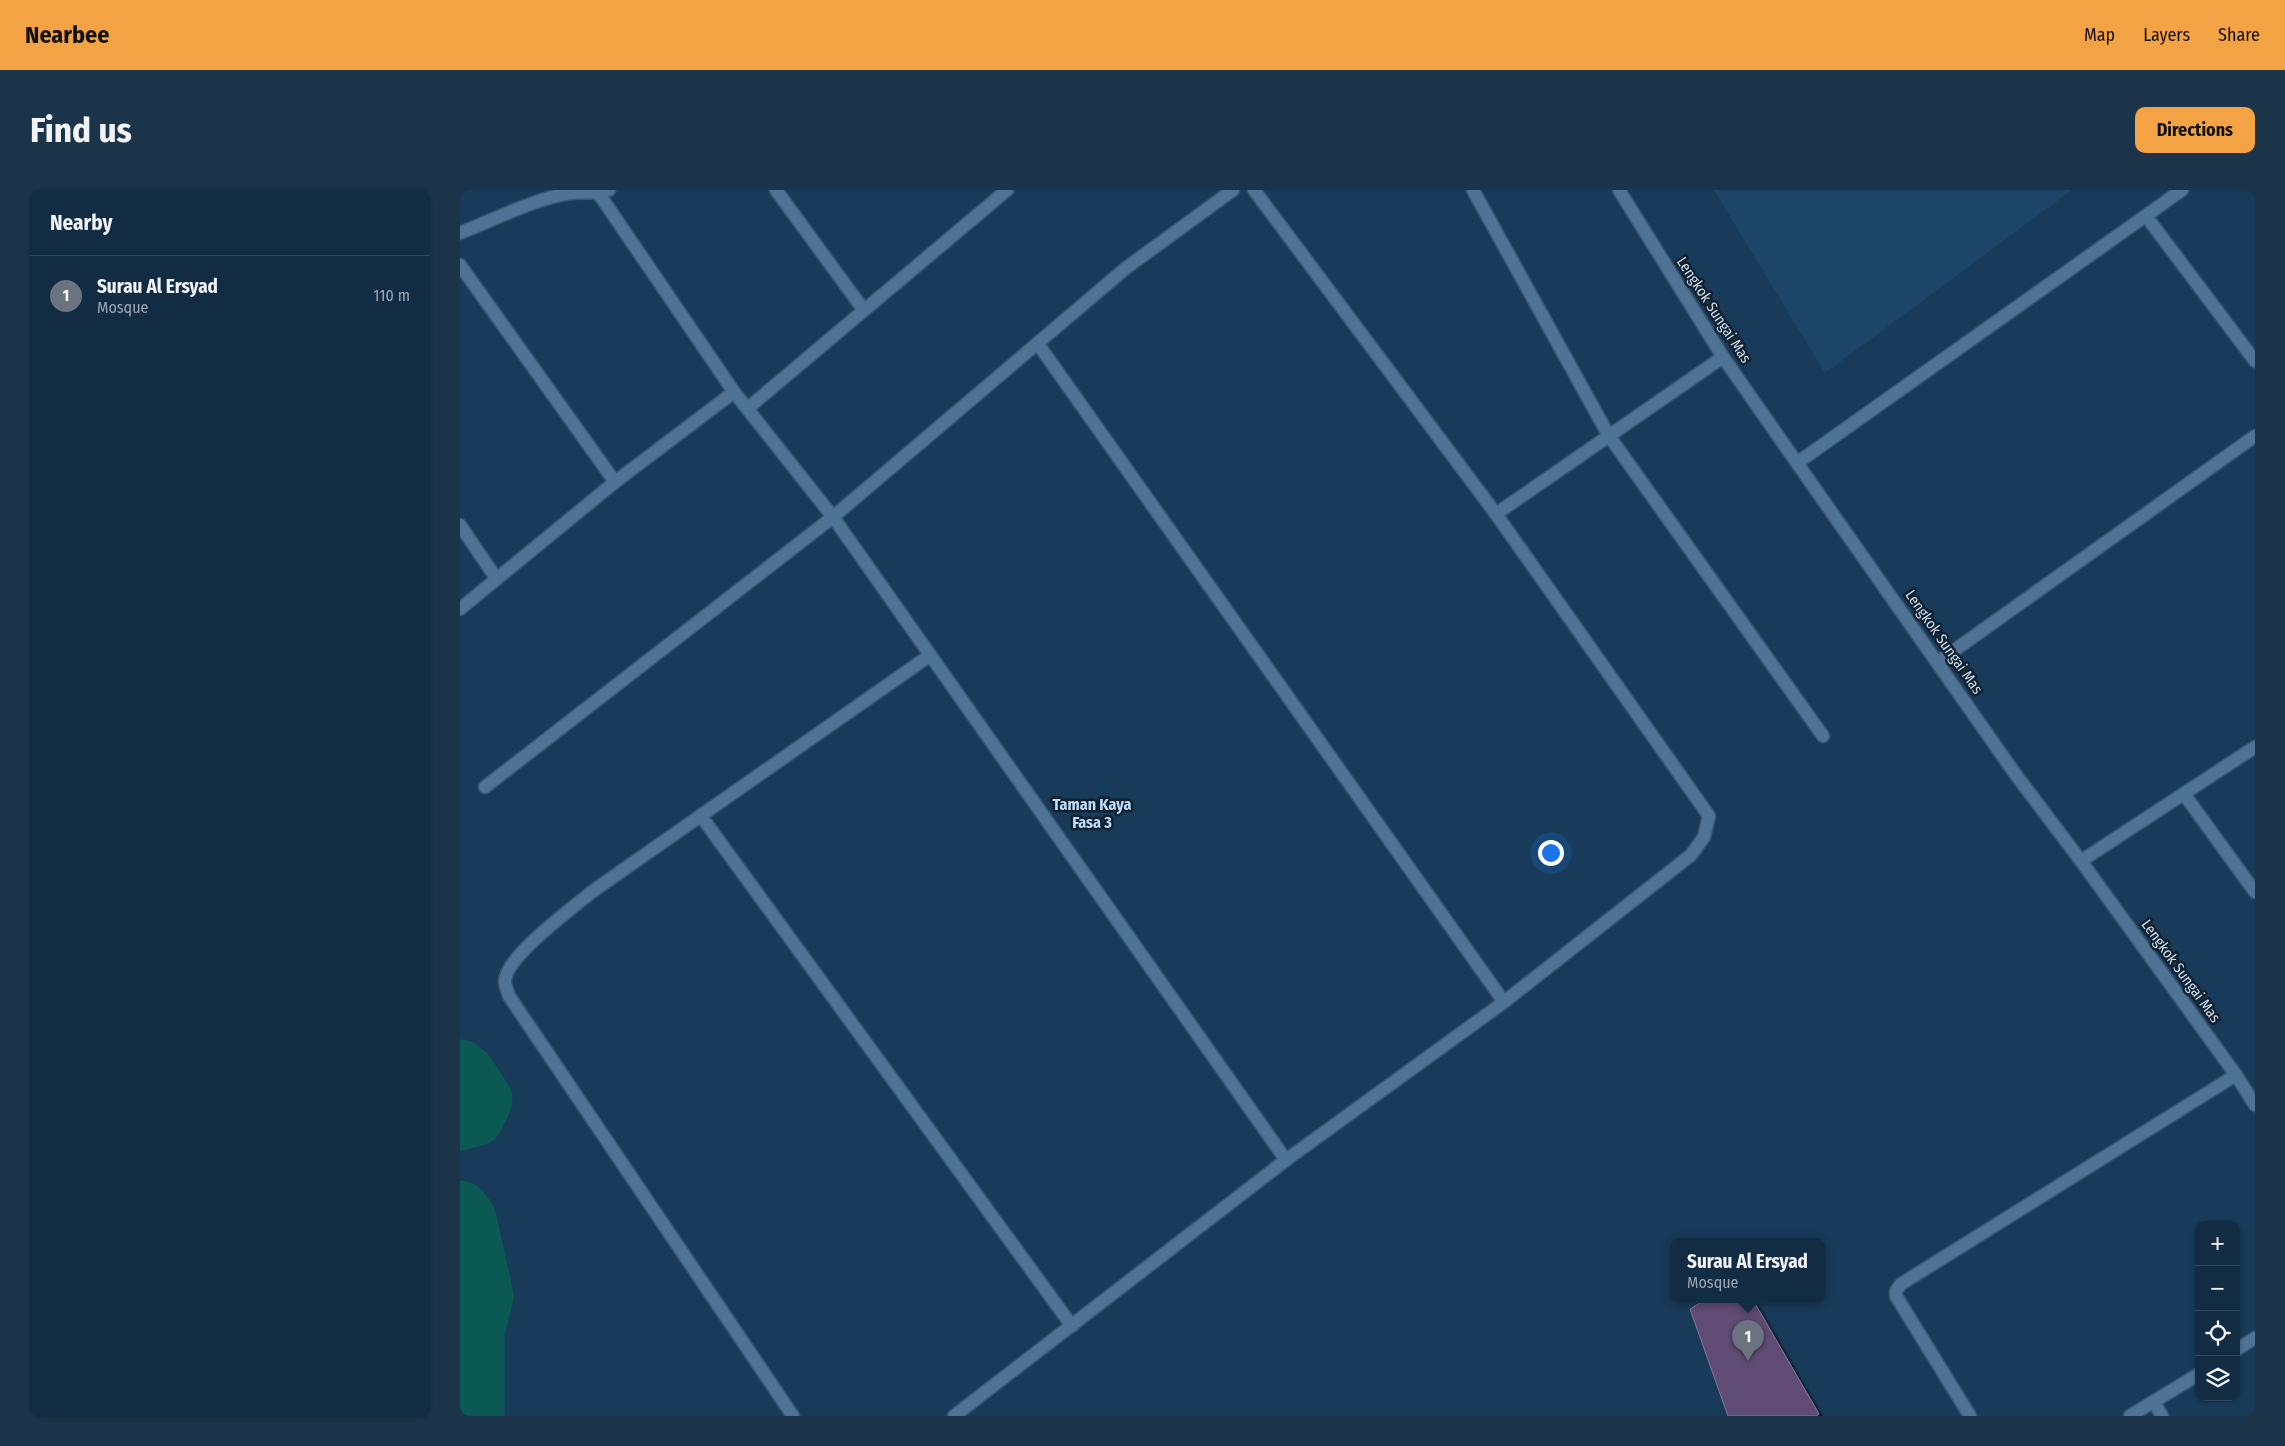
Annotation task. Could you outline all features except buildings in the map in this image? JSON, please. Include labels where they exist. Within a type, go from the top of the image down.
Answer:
[{"type":"street","points":[[776,190],[863,309]]},
{"type":"street","points":[[748,408],[863,309],[1007,190]]},
{"type":"street","points":[[485,787],[834,517],[1126,268],[1233,190]]},
{"type":"street","points":[[954,1416],[1286,1160],[1504,1002],[1691,855],[1704,838],[1709,816],[1496,514],[1254,190]]},
{"type":"street","points":[[1473,190],[1609,436],[1823,736]]},
{"type":"street","name":"Lengkok Sungai Mas","points":[[1619,190],[1723,357],[2016,775],[2081,861],[2236,1075],[2255,1105]]},
{"type":"street","points":[[1797,463],[2182,190]]},
{"type":"street","points":[[460,233],[533,204],[571,193],[604,192],[734,392],[834,517],[929,656],[1286,1160]]},
{"type":"street","points":[[2146,216],[2255,361]]},
{"type":"street","points":[[460,265],[614,482]]},
{"type":"street","points":[[1038,344],[1504,1002]]},
{"type":"street","points":[[1496,514],[1723,357]]},
{"type":"street","points":[[460,609],[614,482],[734,392]]},
{"type":"street","points":[[1938,662],[2255,436]]},
{"type":"street","points":[[460,525],[496,578]]},
{"type":"street","points":[[793,1416],[509,996],[505,980],[516,959],[551,925],[593,891],[929,656]]},
{"type":"street","points":[[2081,861],[2255,747]]},
{"type":"street","points":[[2184,794],[2255,892]]},
{"type":"street","points":[[701,816],[1072,1326]]},
{"type":"street","points":[[1970,1416],[1896,1296],[1896,1291],[1901,1284],[2236,1075]]},
{"type":"street","points":[[2240,1347],[2255,1338]]},
{"type":"street","points":[[2130,1416],[2195,1376]]},
{"type":"street","points":[[2154,1402],[2162,1416]]},
{"type":"shaded area","points":[[1714,190],[2072,190],[1825,373]]},
{"type":"waterway","points":[[460,1069],[466,1074],[483,1100],[475,1117],[460,1121]]},
{"type":"waterway","points":[[460,1210],[467,1219],[484,1296],[475,1332],[475,1416]]},
{"type":"place","name":"Surau Al Ersyad","points":[[1748,1361]]},
{"type":"district","name":"Taman Kaya Fasa 3","points":[[1092,813]]}]
